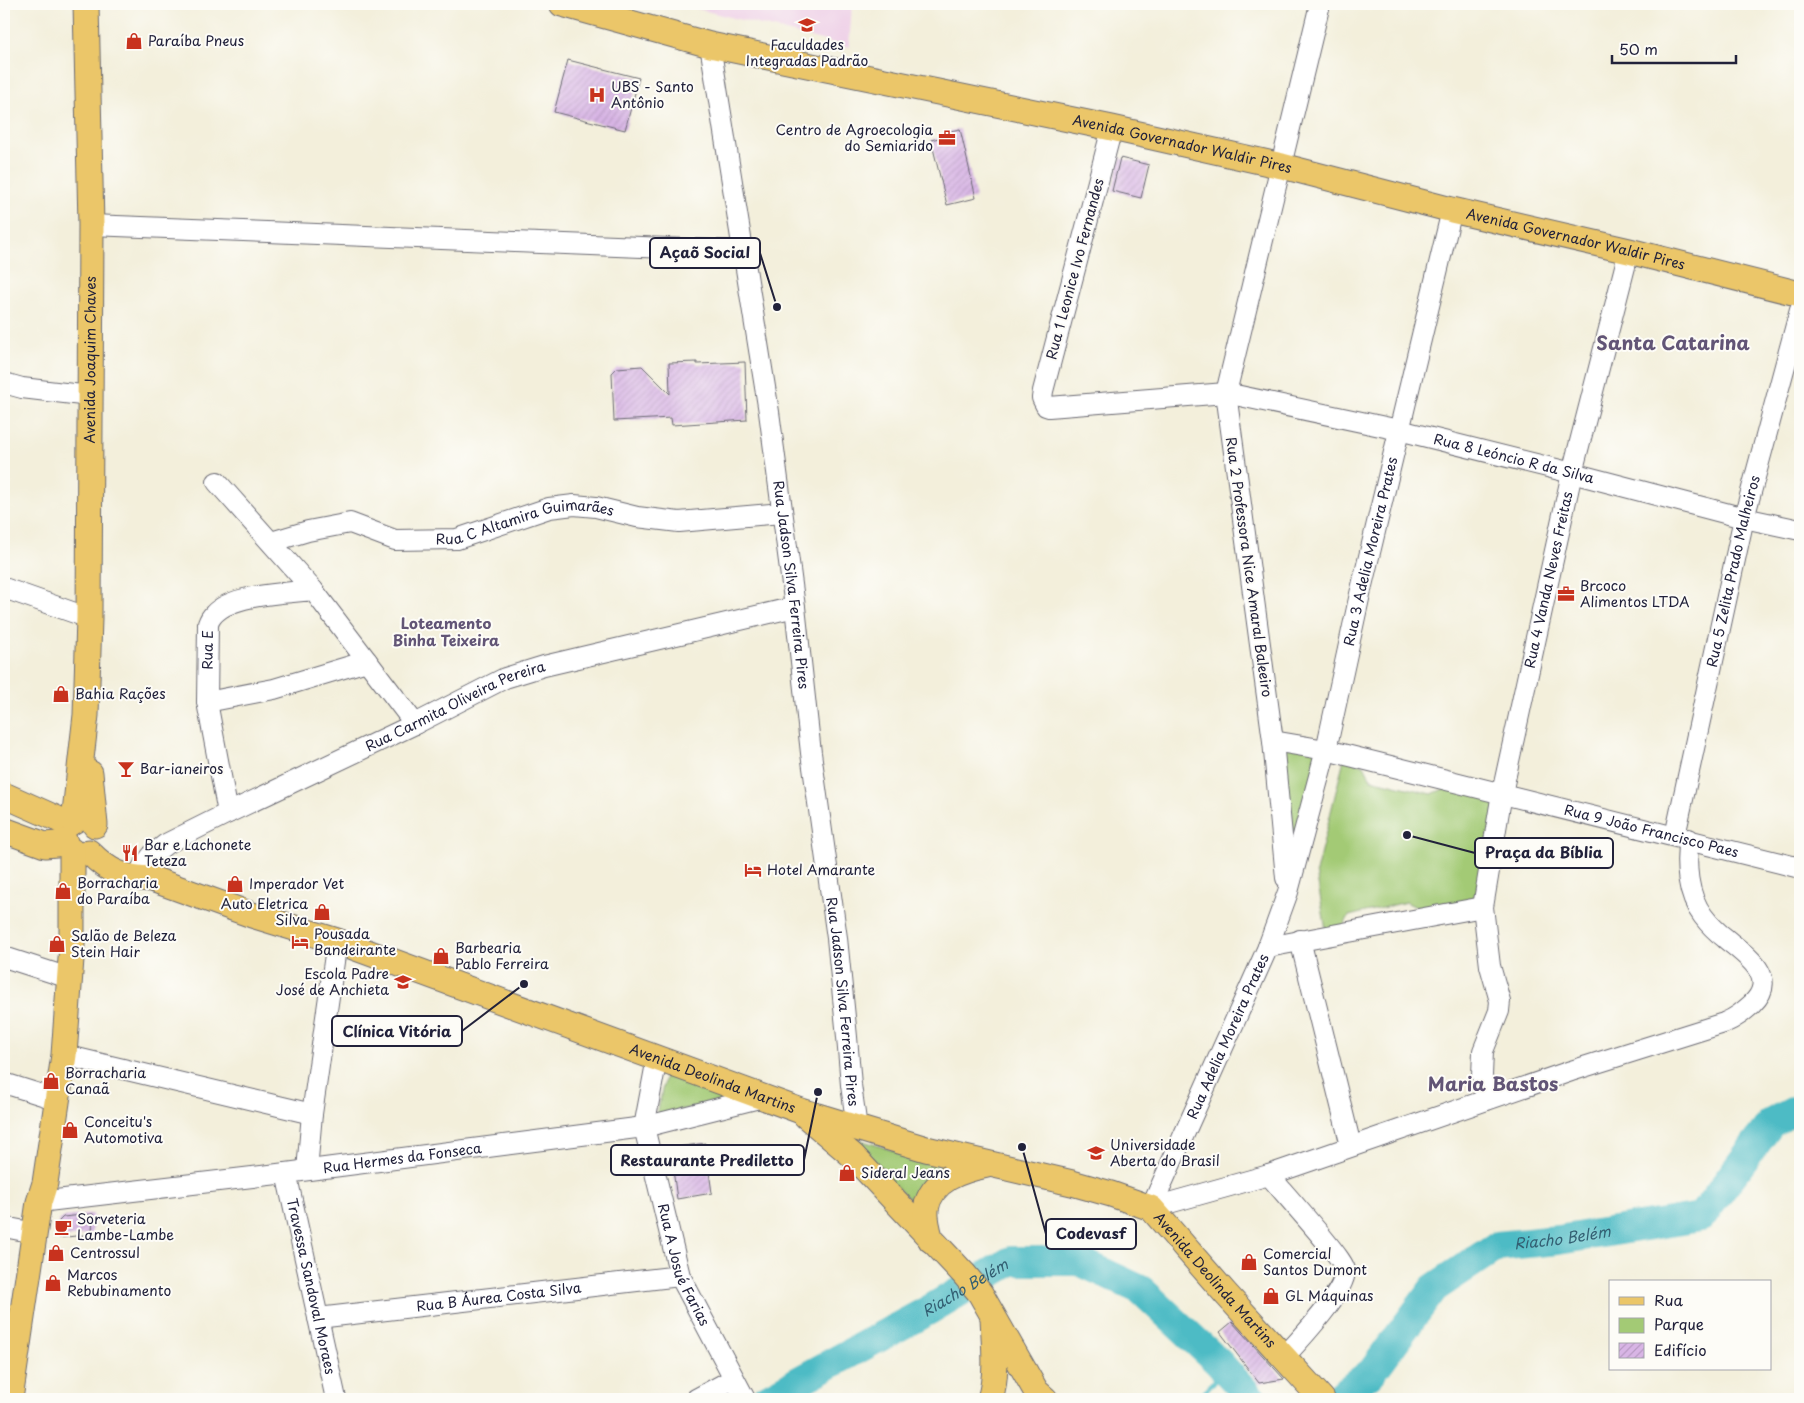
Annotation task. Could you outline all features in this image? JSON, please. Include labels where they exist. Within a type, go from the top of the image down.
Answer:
[{"type":"main road","name":"Avenida Joaquim Chaves","points":[[10,1399],[39,1202],[58,1100],[64,1056],[72,945],[83,911],[88,876],[81,839],[89,618],[91,225],[86,4]]},
{"type":"main road","name":"Avenida Governador Waldir Pires","points":[[562,4],[710,45],[1112,128],[1282,166],[1452,210],[1629,251],[1800,294]]},
{"type":"main road","name":"Avenida Deolinda Martins","points":[[4,795],[81,839],[108,870],[121,876],[136,879],[147,873],[252,915],[337,942],[801,1111],[926,1148],[1103,1192],[1151,1208],[1225,1294],[1322,1399]]},
{"type":"main road","points":[[4,830],[45,845],[81,839]]},
{"type":"main road","points":[[801,1111],[853,1156],[964,1274],[980,1293],[1036,1391],[1044,1399]]},
{"type":"main road","points":[[931,1240],[926,1209],[930,1196],[941,1183],[954,1173],[990,1164]]},
{"type":"main road","points":[[990,1399],[994,1376],[993,1314]]},
{"type":"street","points":[[1226,393],[1320,4]]},
{"type":"street","name":"Rua Jadson Silva Ferreira Pires","points":[[710,45],[769,412],[811,754],[837,938],[850,1085],[858,1128]]},
{"type":"street","name":"Rua 1 Leonice Ivo Fernandes","points":[[1049,407],[1042,398],[1043,391],[1112,128]]},
{"type":"street","name":"Rua 3 Adelia Moreira Prates","points":[[1288,892],[1326,750],[1360,594],[1452,210]]},
{"type":"street","points":[[91,225],[743,251]]},
{"type":"street","name":"Rua 4 Vanda Neves Freitas","points":[[1486,1100],[1482,1076],[1483,1051],[1499,1011],[1500,1001],[1490,966],[1483,907],[1502,793],[1572,473],[1629,251]]},
{"type":"street","name":"Rua 5 Zelita Prado Malheiros","points":[[1486,1100],[1571,1070],[1724,1023],[1739,1016],[1757,999],[1760,993],[1762,984],[1760,971],[1753,962],[1715,929],[1703,916],[1694,901],[1689,883],[1687,851],[1682,837],[1744,518],[1800,310]]},
{"type":"street","points":[[4,383],[22,388],[90,396]]},
{"type":"street","name":"Rua 8 Leóncio R da Silva","points":[[1049,407],[1226,393],[1399,430],[1744,518],[1800,530]]},
{"type":"street","name":"Rua 2 Professora Nice Amaral Baleeiro","points":[[1226,393],[1273,741],[1288,892]]},
{"type":"street","points":[[217,482],[328,608],[415,724]]},
{"type":"street","name":"Rua C Altamira Guimarães","points":[[271,542],[350,523],[395,540],[457,539],[549,508],[574,505],[596,507],[637,518],[679,522],[782,513]]},
{"type":"street","points":[[4,588],[89,618]]},
{"type":"street","name":"Rua E","points":[[228,813],[207,702],[208,624],[213,614],[224,606],[238,600],[291,591],[313,590]]},
{"type":"street","name":"Rua Carmita Oliveira Pereira","points":[[147,873],[153,854],[166,844],[415,724],[505,678],[794,607]]},
{"type":"street","points":[[207,702],[282,686],[367,661]]},
{"type":"street","name":"Rua 9 João Francisco Paes","points":[[1273,741],[1326,750],[1682,837],[1800,868]]},
{"type":"street","name":"Rua Adelia Moreira Prates","points":[[1151,1208],[1268,947],[1288,892]]},
{"type":"street","points":[[1268,947],[1483,907]]},
{"type":"street","points":[[1280,914],[1303,939],[1351,1146]]},
{"type":"street","points":[[307,1170],[312,1114],[337,942]]},
{"type":"street","points":[[4,957],[69,978]]},
{"type":"street","points":[[64,1056],[312,1114]]},
{"type":"street","points":[[644,1127],[657,1058]]},
{"type":"street","points":[[4,1083],[58,1100]]},
{"type":"street","name":"Rua Hermes da Fonseca","points":[[39,1202],[286,1173],[644,1127],[763,1097]]},
{"type":"street","points":[[1151,1208],[1268,1175],[1486,1100]]},
{"type":"street","name":"Rua A Josué Farias","points":[[644,1127],[680,1276],[740,1391]]},
{"type":"street","name":"Travessa Sandoval Moraes","points":[[286,1173],[336,1399]]},
{"type":"street","points":[[1268,1175],[1335,1252],[1346,1269],[1346,1274],[1340,1287],[1314,1323],[1284,1357]]},
{"type":"street","points":[[4,1227],[35,1233]]},
{"type":"street","name":"Rua B Áurea Costa Silva","points":[[318,1318],[680,1276]]},
{"type":"street","points":[[696,1399],[740,1391]]},
{"type":"shaded area","name":"Faculdades Integradas Padrão","points":[[678,4],[852,4],[849,47]]},
{"type":"green space","points":[[1281,735],[1324,741],[1298,873]]},
{"type":"green space","points":[[1344,759],[1364,765],[1371,779],[1432,794],[1448,787],[1498,799],[1476,894],[1470,901],[1424,911],[1406,902],[1349,916],[1342,929],[1326,931],[1316,872]]},
{"type":"green space","points":[[666,1071],[746,1096],[657,1115]]},
{"type":"green space","points":[[838,1133],[948,1168],[920,1209]]},
{"type":"building","name":"UBS - Santo Antônio","points":[[568,60],[639,78],[625,130],[554,112]]},
{"type":"building","points":[[960,129],[976,198],[947,205],[931,140],[946,136],[945,132]]},
{"type":"building","points":[[1120,158],[1149,165],[1141,198],[1112,191]]},
{"type":"building","points":[[697,362],[697,364],[745,362],[747,420],[672,425],[671,418],[614,421],[612,373],[617,368],[642,366],[670,394],[669,363]]},
{"type":"building","points":[[705,1143],[712,1193],[677,1199],[670,1148]]},
{"type":"building","points":[[93,1214],[92,1234],[59,1238],[59,1221],[63,1217]]},
{"type":"building","points":[[1232,1322],[1284,1379],[1259,1383],[1220,1332]]},
{"type":"waterway","name":"Riacho Belém","points":[[1336,1399],[1372,1372],[1434,1288],[1497,1246],[1558,1240],[1701,1217],[1771,1123],[1800,1108]]},
{"type":"waterway","name":"Riacho Belém","points":[[766,1399],[929,1310],[1011,1261],[1079,1261],[1141,1290],[1218,1362],[1252,1399]]},
{"type":"waterway","points":[[1198,1399],[1210,1385],[1227,1371]]},
{"type":"place","name":"Faculdades Integradas Padrão","points":[[807,25]]},
{"type":"place","name":"Paraíba Pneus","points":[[134,41]]},
{"type":"place","name":"UBS - Santo Antônio","points":[[597,95]]},
{"type":"place","name":"Centro de Agroecologia do Semiarido","points":[[947,138]]},
{"type":"place","name":"Açaõ Social","points":[[777,307]]},
{"type":"place","name":"Brcoco Alimentos LTDA","points":[[1566,594]]},
{"type":"place","name":"Bahia Rações","points":[[61,694]]},
{"type":"place","name":"Bar-ianeiros","points":[[126,769]]},
{"type":"place","name":"Praça da Bíblia","points":[[1407,835]]},
{"type":"place","name":"Bar e Lachonete Teteza","points":[[130,853]]},
{"type":"place","name":"Hotel Amarante","points":[[753,870]]},
{"type":"place","name":"Imperador Vet","points":[[235,884]]},
{"type":"place","name":"Borracharia do Paraíba","points":[[63,891]]},
{"type":"place","name":"Auto Eletrica Silva","points":[[322,912]]},
{"type":"place","name":"Pousada Bandeirante","points":[[300,942]]},
{"type":"place","name":"Salão de Beleza Stein Hair","points":[[57,944]]},
{"type":"place","name":"Barbearia Pablo Ferreira","points":[[441,956]]},
{"type":"place","name":"Escola Padre José de Anchieta","points":[[403,982]]},
{"type":"place","name":"Clínica Vitória","points":[[524,984]]},
{"type":"place","name":"Borracharia Canaã","points":[[51,1081]]},
{"type":"place","name":"Restaurante Prediletto","points":[[818,1092]]},
{"type":"place","name":"Conceitu's Automotiva","points":[[70,1130]]},
{"type":"place","name":"Codevasf","points":[[1022,1147]]},
{"type":"place","name":"Universidade Aberta do Brasil","points":[[1096,1153]]},
{"type":"place","name":"Sideral Jeans","points":[[847,1173]]},
{"type":"place","name":"Sorveteria Lambe-Lambe","points":[[63,1227]]},
{"type":"place","name":"Centrossul","points":[[56,1253]]},
{"type":"place","name":"Comercial Santos Dumont","points":[[1249,1262]]},
{"type":"place","name":"Marcos Rebubinamento","points":[[53,1283]]},
{"type":"place","name":"GL Máquinas","points":[[1271,1296]]},
{"type":"district","name":"Santa Catarina","points":[[1673,343]]},
{"type":"district","name":"Loteamento Binha Teixeira","points":[[446,632]]},
{"type":"district","name":"Maria Bastos","points":[[1493,1084]]}]
